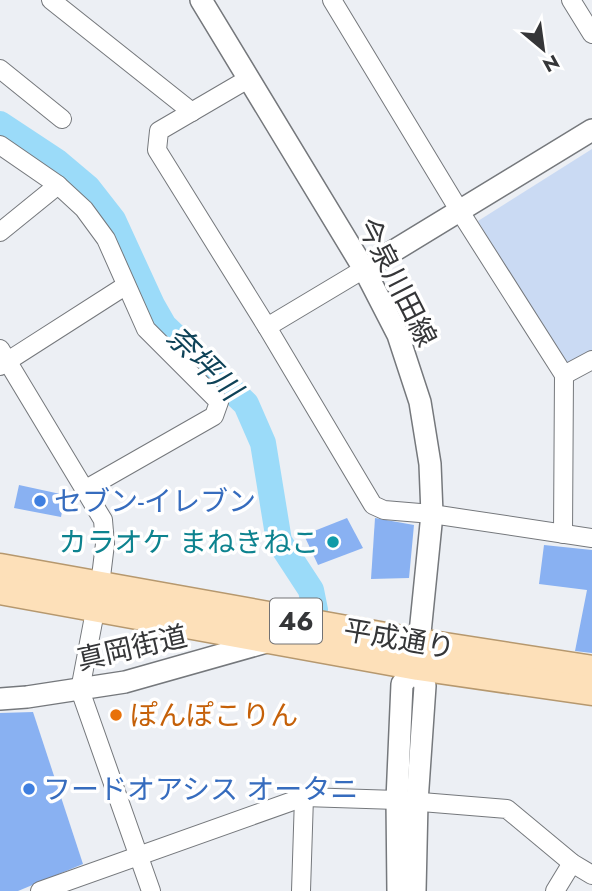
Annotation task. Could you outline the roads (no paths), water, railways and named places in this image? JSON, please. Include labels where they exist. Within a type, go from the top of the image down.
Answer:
[{"type":"main road","name":"平成通り","points":[[0,568],[98,596],[275,640],[592,670]]},
{"type":"main road","name":"平成通り","points":[[0,590],[98,596],[418,654],[592,691]]},
{"type":"street","points":[[51,0],[192,112]]},
{"type":"street","name":"今泉川田線","points":[[201,0],[364,269],[398,335],[420,402],[430,464],[432,514],[418,654],[425,686],[407,801],[398,891]]},
{"type":"street","points":[[332,0],[459,211],[564,375],[563,534]]},
{"type":"street","points":[[571,0],[592,34]]},
{"type":"street","points":[[0,69],[62,119]]},
{"type":"street","points":[[248,79],[159,131],[157,150],[373,505],[384,510],[432,514],[592,538]]},
{"type":"street","points":[[267,327],[592,130]]},
{"type":"street","points":[[0,145],[58,185],[84,209],[106,239],[146,329],[219,402],[214,416],[86,489]]},
{"type":"street","points":[[0,232],[58,185]]},
{"type":"street","points":[[125,286],[3,359],[103,520],[105,544],[98,596],[80,690],[151,891]]},
{"type":"street","points":[[564,375],[592,360]]},
{"type":"street","name":"真岡街道","points":[[0,699],[125,682],[275,640]]},
{"type":"street","points":[[300,891],[304,797]]},
{"type":"street","points":[[40,891],[304,797],[507,809],[572,863],[592,875]]},
{"type":"street","name":"今泉川田線","points":[[407,801],[415,891]]},
{"type":"street","points":[[555,891],[572,863]]},
{"type":"waterway","name":"奈坪川","points":[[0,124],[56,161],[88,188],[113,220],[164,326],[246,404],[263,443],[279,541],[311,590],[315,610]]},
{"type":"place","name":"セブン-イレブン","points":[[40,501]]},
{"type":"place","name":"カラオケ まねきねこ","points":[[333,542]]},
{"type":"place","name":"ぽんぽこりん","points":[[116,715]]},
{"type":"place","name":"フードオアシス オータニ","points":[[29,789]]}]
